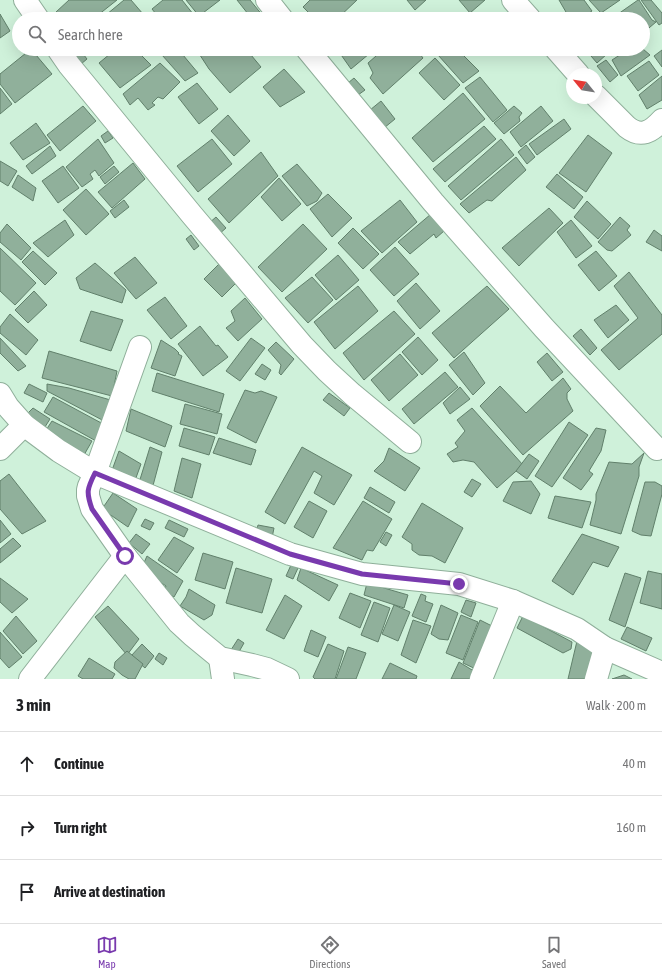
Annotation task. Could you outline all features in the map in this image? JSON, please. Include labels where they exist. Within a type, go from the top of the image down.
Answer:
[{"type":"street","points":[[25,0],[33,12]]},
{"type":"street","points":[[266,0],[276,12]]},
{"type":"street","points":[[513,0],[524,12]]},
{"type":"street","points":[[63,56],[177,197],[302,345],[352,394],[410,442]]},
{"type":"street","points":[[313,56],[433,202],[544,328],[657,449]]},
{"type":"street","points":[[562,56],[573,68]]},
{"type":"street","points":[[602,102],[627,127],[638,133],[646,132],[656,127],[662,120]]},
{"type":"street","points":[[140,347],[89,486],[88,496],[92,509],[125,556],[179,623],[192,635],[220,658],[267,669],[288,679]]},
{"type":"street","points":[[0,394],[8,407],[24,425],[95,473],[290,554],[362,574],[459,584],[513,600],[577,629],[605,648],[662,673]]},
{"type":"street","points":[[0,449],[24,425]]},
{"type":"street","points":[[30,679],[125,556]]},
{"type":"street","points":[[481,679],[513,600]]},
{"type":"street","points":[[596,679],[605,648]]},
{"type":"street","points":[[220,658],[223,679]]},
{"type":"building","points":[[69,0],[117,0],[102,12],[56,12]]},
{"type":"building","points":[[124,0],[131,0],[141,12],[109,12]]},
{"type":"building","points":[[163,0],[182,0],[191,12],[154,12],[152,9]]},
{"type":"building","points":[[186,0],[220,0],[204,12],[196,12]]},
{"type":"building","points":[[237,0],[250,0],[260,12],[246,12]]},
{"type":"building","points":[[310,0],[357,0],[344,12],[308,12],[303,7]]},
{"type":"building","points":[[407,0],[426,0],[415,10]]},
{"type":"building","points":[[459,0],[485,0],[471,12],[469,12]]},
{"type":"building","points":[[559,0],[584,0],[592,11],[590,12],[566,12]]},
{"type":"building","points":[[589,0],[620,0],[602,12],[600,12]]},
{"type":"building","points":[[639,0],[647,12],[621,12]]},
{"type":"building","points":[[641,0],[651,0],[662,13],[662,23],[659,25]]},
{"type":"building","points":[[0,14],[10,31],[0,38]]},
{"type":"building","points":[[650,17],[652,20],[656,22],[650,27]]},
{"type":"building","points":[[662,50],[662,67],[654,56]]},
{"type":"building","points":[[22,56],[37,56],[52,74],[15,103],[0,84],[0,74]]},
{"type":"building","points":[[73,56],[85,56],[87,59],[81,64]]},
{"type":"building","points":[[108,56],[142,56],[151,65],[120,88],[99,63]]},
{"type":"building","points":[[163,56],[184,56],[198,73],[185,81]]},
{"type":"building","points":[[201,56],[252,56],[261,67],[230,93],[209,69]]},
{"type":"building","points":[[342,56],[367,56],[351,69]]},
{"type":"building","points":[[376,56],[421,56],[423,58],[383,94],[370,78],[373,73],[368,63]]},
{"type":"building","points":[[439,56],[464,56],[479,71],[463,83]]},
{"type":"building","points":[[591,56],[605,56],[597,63]]},
{"type":"building","points":[[618,56],[649,56],[621,76],[612,60]]},
{"type":"building","points":[[435,58],[460,85],[444,100],[419,73]]},
{"type":"building","points":[[606,60],[618,75],[610,82],[602,72],[602,68],[599,68],[597,66]]},
{"type":"building","points":[[649,61],[659,75],[638,91],[627,76]]},
{"type":"building","points":[[160,63],[180,82],[163,99],[158,97],[152,103],[155,105],[148,110],[138,98],[130,105],[123,94]]},
{"type":"building","points":[[284,69],[305,92],[280,107],[263,87]]},
{"type":"building","points":[[662,76],[662,100],[647,109],[639,95]]},
{"type":"building","points":[[480,77],[507,110],[493,122],[465,88]]},
{"type":"building","points":[[354,78],[365,90],[358,95],[348,83]]},
{"type":"building","points":[[197,83],[218,109],[199,124],[178,97]]},
{"type":"building","points":[[0,88],[12,104],[0,114]]},
{"type":"building","points":[[463,93],[485,119],[433,162],[412,138]]},
{"type":"building","points":[[381,101],[395,119],[384,128],[370,110]]},
{"type":"building","points":[[83,106],[96,121],[60,151],[47,135]]},
{"type":"building","points":[[514,106],[522,113],[519,117],[520,121],[504,134],[494,123]]},
{"type":"building","points":[[541,106],[553,121],[521,147],[510,132]]},
{"type":"building","points":[[228,115],[250,141],[234,156],[211,131]]},
{"type":"building","points":[[564,119],[571,129],[537,155],[529,144]]},
{"type":"building","points":[[36,123],[50,143],[23,160],[10,143]]},
{"type":"building","points":[[484,126],[496,139],[445,182],[433,169]]},
{"type":"building","points":[[108,131],[113,138],[105,143],[101,136]]},
{"type":"building","points":[[588,135],[612,153],[586,192],[559,173]]},
{"type":"building","points":[[98,139],[114,163],[99,176],[95,170],[90,174],[93,179],[82,187],[66,167]]},
{"type":"building","points":[[212,139],[232,164],[198,192],[177,166]]},
{"type":"building","points":[[501,139],[514,155],[461,200],[448,186]]},
{"type":"building","points":[[526,145],[535,157],[527,164],[518,152]]},
{"type":"building","points":[[50,146],[56,156],[32,174],[26,166]]},
{"type":"building","points":[[261,152],[278,176],[229,223],[208,199]]},
{"type":"building","points":[[516,157],[526,170],[492,201],[487,200],[469,213],[460,204]]},
{"type":"building","points":[[0,161],[17,171],[8,186],[0,181]]},
{"type":"building","points":[[133,163],[145,179],[112,208],[98,192]]},
{"type":"building","points":[[297,164],[322,193],[317,201],[307,206],[282,176]]},
{"type":"building","points":[[63,166],[79,188],[58,203],[42,181]]},
{"type":"building","points":[[114,166],[119,172],[105,184],[100,177]]},
{"type":"building","points":[[557,174],[583,197],[574,209],[546,187]]},
{"type":"building","points":[[18,175],[36,188],[33,201],[12,187]]},
{"type":"building","points":[[279,178],[301,204],[282,221],[261,197]]},
{"type":"building","points":[[86,189],[109,214],[86,235],[63,210]]},
{"type":"building","points":[[328,194],[352,218],[332,237],[310,209]]},
{"type":"building","points":[[124,200],[129,207],[115,218],[110,211]]},
{"type":"building","points":[[400,200],[417,222],[382,253],[361,231]]},
{"type":"building","points":[[587,201],[611,224],[598,239],[574,217]]},
{"type":"building","points":[[549,208],[563,223],[519,266],[502,248]]},
{"type":"building","points":[[431,214],[444,231],[436,238],[434,234],[410,254],[398,242]]},
{"type":"building","points":[[216,217],[226,228],[218,235],[208,224]]},
{"type":"building","points":[[620,217],[630,226],[627,230],[631,235],[612,251],[607,250],[598,242]]},
{"type":"building","points":[[65,220],[74,235],[48,257],[33,243]]},
{"type":"building","points":[[571,220],[592,246],[576,258],[557,232]]},
{"type":"building","points":[[7,224],[31,248],[21,260],[0,242],[0,233]]},
{"type":"building","points":[[303,224],[327,249],[282,292],[258,267]]},
{"type":"building","points":[[353,228],[379,254],[363,269],[338,243]]},
{"type":"building","points":[[654,230],[662,236],[662,251],[646,242]]},
{"type":"building","points":[[191,235],[199,246],[194,250],[186,239]]},
{"type":"building","points":[[395,247],[419,274],[394,296],[370,270]]},
{"type":"building","points":[[0,248],[36,283],[15,305],[0,291]]},
{"type":"building","points":[[33,251],[57,273],[45,285],[22,262]]},
{"type":"building","points":[[596,251],[617,276],[599,291],[578,265]]},
{"type":"building","points":[[338,255],[359,280],[336,300],[315,275]]},
{"type":"building","points":[[135,257],[157,283],[136,299],[114,273]]},
{"type":"building","points":[[95,263],[126,290],[122,303],[80,289],[76,278]]},
{"type":"building","points":[[219,264],[237,282],[222,297],[204,279]]},
{"type":"building","points":[[629,272],[662,315],[662,334],[619,370],[601,350],[638,318],[614,286]]},
{"type":"building","points":[[312,277],[333,300],[308,323],[285,298]]},
{"type":"building","points":[[416,283],[440,311],[420,329],[397,301]]},
{"type":"building","points":[[358,286],[378,311],[335,349],[314,322]]},
{"type":"building","points":[[487,286],[509,309],[454,358],[432,333]]},
{"type":"building","points":[[34,291],[47,305],[28,323],[15,310]]},
{"type":"building","points":[[165,297],[187,326],[171,339],[147,310]]},
{"type":"building","points":[[245,298],[262,319],[238,341],[226,328],[235,321],[231,311]]},
{"type":"building","points":[[616,305],[629,320],[608,338],[594,320]]},
{"type":"building","points":[[91,311],[123,320],[111,351],[80,341]]},
{"type":"building","points":[[394,311],[415,334],[364,380],[343,353]]},
{"type":"building","points":[[10,314],[38,340],[26,355],[0,333],[0,327]]},
{"type":"building","points":[[200,326],[216,346],[218,345],[228,357],[203,376],[178,344]]},
{"type":"building","points":[[581,329],[597,348],[590,355],[573,336]]},
{"type":"building","points":[[418,337],[438,360],[422,375],[402,352]]},
{"type":"building","points":[[0,338],[26,366],[18,371],[0,353]]},
{"type":"building","points":[[251,338],[265,348],[240,381],[226,371]]},
{"type":"building","points":[[161,340],[175,349],[179,353],[178,354],[182,356],[175,376],[151,368]]},
{"type":"building","points":[[276,342],[294,359],[281,375],[279,373],[281,365],[268,350]]},
{"type":"building","points":[[49,351],[117,371],[112,396],[42,378]]},
{"type":"building","points":[[464,352],[485,383],[473,395],[449,365]]},
{"type":"building","points":[[547,353],[563,372],[552,381],[537,362]]},
{"type":"building","points":[[400,354],[418,375],[389,401],[371,380]]},
{"type":"building","points":[[262,364],[271,370],[265,380],[255,374]]},
{"type":"building","points":[[445,372],[458,387],[414,424],[402,409]]},
{"type":"building","points":[[157,373],[224,394],[219,412],[152,391]]},
{"type":"building","points":[[563,378],[571,389],[567,393],[567,399],[573,411],[523,455],[480,406],[500,386],[526,413]]},
{"type":"building","points":[[29,384],[47,393],[43,402],[24,393]]},
{"type":"building","points":[[47,384],[69,388],[114,401],[106,422],[47,391]]},
{"type":"building","points":[[460,387],[470,399],[450,414],[443,403]]},
{"type":"building","points":[[245,390],[255,393],[261,391],[277,397],[256,443],[227,428]]},
{"type":"building","points":[[329,393],[350,408],[344,416],[323,400]]},
{"type":"building","points":[[53,397],[105,425],[96,441],[44,412]]},
{"type":"building","points":[[185,404],[222,414],[217,434],[180,424]]},
{"type":"building","points":[[33,408],[50,419],[43,430],[25,416]]},
{"type":"building","points":[[472,408],[523,465],[497,488],[474,462],[463,460],[453,462],[447,454],[458,447],[455,443],[465,431],[457,420]]},
{"type":"building","points":[[131,409],[172,426],[165,447],[126,431]]},
{"type":"building","points":[[52,421],[92,441],[84,455],[46,430]]},
{"type":"building","points":[[569,422],[588,435],[552,487],[535,476]]},
{"type":"building","points":[[184,428],[215,437],[209,455],[179,446]]},
{"type":"building","points":[[596,428],[606,430],[601,451],[589,471],[593,474],[581,490],[563,478]]},
{"type":"building","points":[[219,438],[256,450],[251,465],[213,453]]},
{"type":"building","points":[[150,447],[162,452],[151,493],[138,486]]},
{"type":"building","points":[[302,447],[352,475],[334,505],[314,493],[322,476],[314,471],[285,524],[265,512]]},
{"type":"building","points":[[389,448],[420,468],[405,491],[374,471],[384,461]]},
{"type":"building","points":[[119,451],[141,464],[133,486],[111,473]]},
{"type":"building","points":[[644,453],[639,467],[639,476],[621,534],[590,525],[596,494],[609,462],[632,464]]},
{"type":"building","points":[[529,454],[539,461],[527,479],[516,471]]},
{"type":"building","points":[[182,458],[201,464],[192,498],[174,491]]},
{"type":"building","points":[[9,474],[46,521],[22,534],[0,509],[0,481]]},
{"type":"building","points":[[472,479],[481,484],[472,497],[464,492]]},
{"type":"building","points":[[531,481],[540,494],[531,514],[503,501],[513,482]]},
{"type":"building","points":[[645,482],[655,482],[662,486],[662,494],[651,536],[641,535],[632,531]]},
{"type":"building","points":[[370,487],[395,502],[389,513],[364,498]]},
{"type":"building","points":[[113,493],[137,509],[128,527],[102,509]]},
{"type":"building","points":[[555,496],[591,502],[582,528],[548,518]]},
{"type":"building","points":[[309,501],[327,511],[313,538],[294,527]]},
{"type":"building","points":[[363,501],[392,519],[373,551],[367,550],[362,560],[333,548]]},
{"type":"building","points":[[422,503],[463,528],[445,563],[432,556],[419,555],[412,550],[412,544],[402,537]]},
{"type":"building","points":[[145,519],[154,523],[150,530],[141,526]]},
{"type":"building","points":[[0,520],[11,534],[0,543]]},
{"type":"building","points":[[169,520],[188,529],[184,537],[165,528]]},
{"type":"building","points":[[258,525],[274,528],[272,538],[256,533]]},
{"type":"building","points":[[386,532],[392,535],[386,546],[380,542]]},
{"type":"building","points":[[136,534],[150,544],[142,554],[129,543]]},
{"type":"building","points":[[582,534],[619,547],[608,567],[593,562],[573,595],[552,581]]},
{"type":"building","points":[[174,537],[194,548],[177,573],[158,560]]},
{"type":"building","points":[[13,538],[21,546],[0,563],[0,549]]},
{"type":"building","points":[[203,553],[233,562],[225,589],[195,580]]},
{"type":"building","points":[[147,556],[183,581],[174,597],[164,591],[166,586],[154,578],[143,565]]},
{"type":"building","points":[[291,565],[298,568],[293,579],[286,576]]},
{"type":"building","points":[[236,568],[272,579],[262,613],[226,603]]},
{"type":"building","points":[[301,568],[338,585],[329,601],[297,580]]},
{"type":"building","points":[[648,571],[662,574],[662,609],[640,603]]},
{"type":"building","points":[[625,573],[641,578],[625,627],[609,620]]},
{"type":"building","points":[[0,578],[28,599],[12,613],[0,602]]},
{"type":"building","points":[[367,583],[408,595],[404,608],[364,595]]},
{"type":"building","points":[[189,589],[215,605],[212,615],[204,620],[180,606]]},
{"type":"building","points":[[350,593],[371,601],[360,628],[339,618]]},
{"type":"building","points":[[421,594],[426,596],[425,601],[433,604],[426,622],[412,616]]},
{"type":"building","points":[[285,595],[302,606],[284,639],[266,630]]},
{"type":"building","points":[[466,600],[476,603],[471,617],[461,612]]},
{"type":"building","points":[[374,602],[390,608],[378,642],[361,635]]},
{"type":"building","points":[[394,605],[410,612],[398,641],[382,634]]},
{"type":"building","points":[[441,605],[458,613],[448,640],[439,639],[431,634]]},
{"type":"building","points":[[108,606],[139,639],[127,655],[95,617]]},
{"type":"building","points":[[461,615],[478,622],[463,660],[446,653]]},
{"type":"building","points":[[16,616],[37,641],[23,654],[3,631]]},
{"type":"building","points":[[523,616],[572,642],[571,649],[563,653],[517,628]]},
{"type":"building","points":[[413,620],[431,626],[416,663],[401,655]]},
{"type":"building","points":[[480,620],[498,629],[480,671],[463,663]]},
{"type":"building","points":[[627,627],[652,638],[646,651],[621,639]]},
{"type":"building","points":[[311,630],[326,637],[318,657],[304,651]]},
{"type":"building","points":[[0,632],[22,657],[9,668],[0,658]]},
{"type":"building","points":[[238,639],[244,643],[236,657],[229,653]]},
{"type":"building","points":[[577,641],[597,647],[590,679],[568,679]]},
{"type":"building","points":[[142,644],[154,656],[145,668],[131,656]]},
{"type":"building","points":[[328,644],[344,651],[335,679],[315,679],[313,677]]},
{"type":"building","points":[[348,647],[366,653],[356,679],[336,679]]},
{"type":"building","points":[[127,651],[143,664],[135,679],[129,679],[114,668],[115,662]]},
{"type":"building","points":[[159,653],[167,658],[163,665],[155,659]]},
{"type":"building","points":[[89,658],[115,674],[112,679],[83,679],[78,676]]},
{"type":"building","points":[[459,662],[477,673],[474,679],[451,679]]},
{"type":"building","points":[[390,663],[417,676],[416,679],[382,679]]},
{"type":"building","points":[[624,675],[632,679],[612,679]]},
{"type":"route","points":[[125,556],[92,509],[88,496],[88,490],[95,473],[290,554],[362,574],[459,584]]}]
